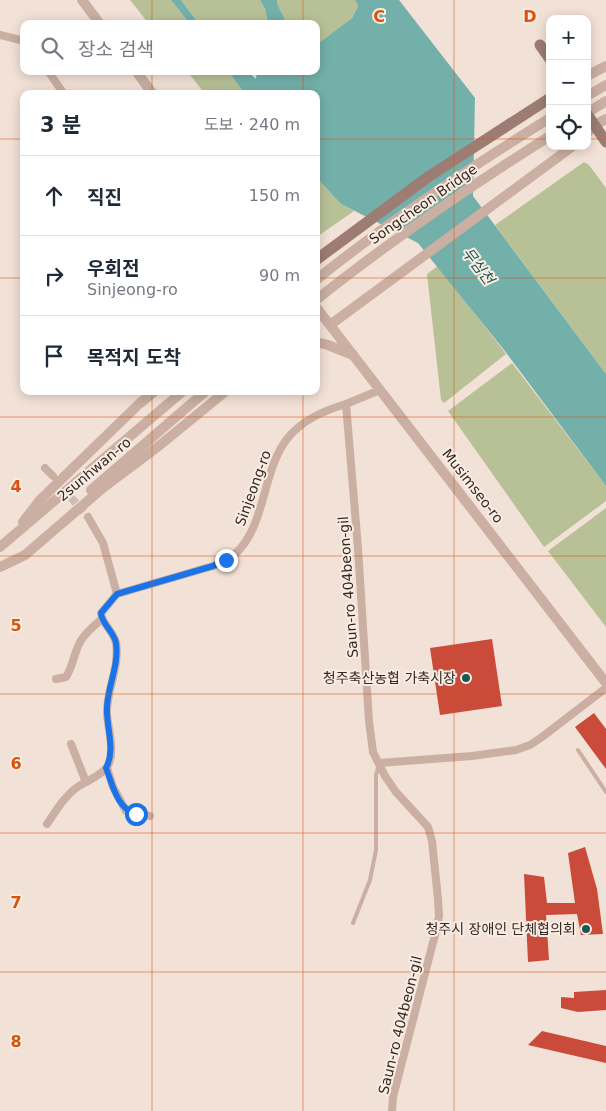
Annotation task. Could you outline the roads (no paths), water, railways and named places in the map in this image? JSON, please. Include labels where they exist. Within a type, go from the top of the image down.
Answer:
[{"type":"main road","points":[[540,45],[546,53]]},
{"type":"main road","points":[[320,257],[428,177],[546,100]]},
{"type":"main road","points":[[591,129],[606,142]]},
{"type":"street","points":[[82,0],[97,20]]},
{"type":"street","points":[[0,35],[20,40]]},
{"type":"street","points":[[591,74],[606,66]]},
{"type":"street","points":[[51,75],[61,90]]},
{"type":"street","points":[[139,75],[150,90]]},
{"type":"street","points":[[591,93],[606,84]]},
{"type":"street","points":[[591,110],[606,101]]},
{"type":"street","points":[[591,129],[606,118]]},
{"type":"street","name":"Songcheon Bridge","points":[[320,277],[415,205],[491,154],[546,120]]},
{"type":"street","name":"Songcheon Bridge","points":[[320,297],[425,219],[500,167],[546,138]]},
{"type":"street","points":[[330,325],[568,150]]},
{"type":"street","name":"Musimseo-ro","points":[[320,315],[330,325],[606,683]]},
{"type":"street","points":[[320,343],[354,356]]},
{"type":"street","points":[[346,404],[380,390]]},
{"type":"street","points":[[10,539],[40,500],[150,395]]},
{"type":"street","name":"2sunhwan-ro","points":[[0,547],[178,395]]},
{"type":"street","name":"2sunhwan-ro","points":[[0,567],[201,395]]},
{"type":"street","points":[[0,567],[25,555],[104,487],[160,445],[221,395]]},
{"type":"street","name":"Sinjeong-ro","points":[[117,594],[213,566],[235,554],[244,544],[252,530],[276,457],[286,439],[297,428],[312,418],[334,407],[346,404]]},
{"type":"street","name":"Saun-ro 404beon-gil","points":[[346,404],[358,548],[369,721],[373,752],[385,776],[396,792],[428,827],[432,841],[439,916],[393,1097],[392,1111]]},
{"type":"street","points":[[44,468],[52,476]]},
{"type":"street","points":[[47,824],[64,800],[77,787],[106,768],[110,762],[107,705],[115,672],[117,654],[116,640],[102,619],[101,613],[117,594],[103,543],[88,516]]},
{"type":"street","points":[[56,679],[66,677],[72,668],[81,640],[102,619]]},
{"type":"street","points":[[379,763],[497,754],[516,750],[530,745],[542,737],[606,688]]},
{"type":"street","points":[[71,744],[86,782]]},
{"type":"street","points":[[106,768],[113,787],[126,811],[150,816]]},
{"type":"lane","points":[[578,750],[606,792]]},
{"type":"lane","points":[[353,923],[370,880],[376,850],[376,775],[379,763]]},
{"type":"water","points":[[171,0],[181,0],[196,20],[187,20]]},
{"type":"water","points":[[260,0],[277,0],[285,20],[267,20],[265,9]]},
{"type":"water","name":"무심천","points":[[355,0],[399,0],[475,98],[473,196],[606,374],[606,486],[504,350],[418,243],[341,204],[320,181],[320,90],[242,90],[231,75],[252,75],[256,79],[256,75],[320,75],[320,42],[352,18],[358,6]]},
{"type":"tunnel","points":[[55,479],[88,517]]},
{"type":"place","name":"청주축산농협 가축시장","points":[[466,678]]},
{"type":"place","name":"청주시 장애인 단체협의회","points":[[586,929]]}]
